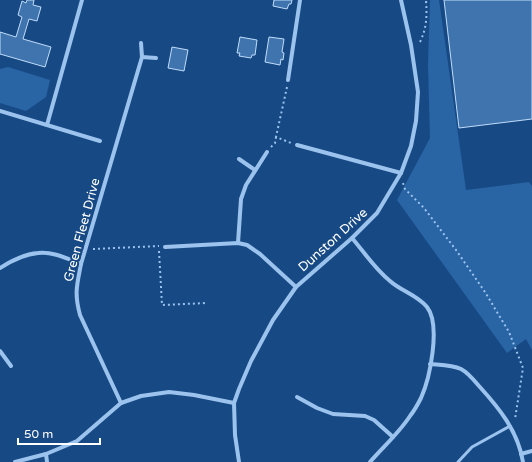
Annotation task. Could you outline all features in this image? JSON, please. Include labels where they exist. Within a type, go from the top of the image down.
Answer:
[{"type":"street","points":[[47,125],[82,0]]},
{"type":"street","points":[[288,80],[300,0]]},
{"type":"street","name":"Dunston Drive","points":[[239,462],[235,435],[234,403],[251,361],[273,320],[296,287],[352,238],[377,213],[401,173],[411,146],[415,127],[418,92],[413,52],[401,0]]},
{"type":"street","name":"Green Fleet Drive","points":[[121,403],[80,315],[76,300],[76,288],[81,264],[142,57],[141,42]]},
{"type":"street","points":[[142,57],[156,58]]},
{"type":"street","points":[[0,111],[100,141]]},
{"type":"street","points":[[297,145],[401,173]]},
{"type":"street","points":[[238,244],[241,199],[246,185],[266,152]]},
{"type":"street","points":[[239,159],[255,170]]},
{"type":"street","points":[[352,238],[389,280],[400,289],[419,298],[428,308],[433,318],[434,339],[430,364],[421,398],[410,418],[370,462]]},
{"type":"street","points":[[166,247],[238,244],[247,245],[260,254],[296,287]]},
{"type":"street","points":[[0,268],[22,257],[39,252],[58,256],[81,264]]},
{"type":"street","points":[[0,351],[11,366]]},
{"type":"street","points":[[430,364],[461,369],[486,394],[512,424],[522,454],[523,462]]},
{"type":"street","points":[[16,462],[46,454],[77,441],[121,403],[141,396],[169,392],[194,394],[234,403]]},
{"type":"street","points":[[297,397],[316,408],[333,414],[354,414],[365,416],[374,420],[393,437]]},
{"type":"street","points":[[522,454],[532,451]]},
{"type":"street","points":[[46,454],[47,462]]},
{"type":"lane","points":[[458,462],[472,447],[512,424]]},
{"type":"path","points":[[420,42],[426,29],[426,0]]},
{"type":"path","points":[[266,152],[275,143],[288,80]]},
{"type":"path","points":[[276,137],[297,145]]},
{"type":"path","points":[[404,185],[405,189],[424,208],[456,250],[485,292],[509,332],[523,368],[512,424]]},
{"type":"path","points":[[158,246],[162,305],[207,303]]},
{"type":"path","points":[[86,249],[166,247]]},
{"type":"shaded area","points":[[430,0],[439,0],[466,190],[529,182],[532,186],[532,350],[526,339],[507,353],[397,200],[430,138],[428,64]]},
{"type":"shaded area","points":[[8,67],[50,80],[46,97],[26,111],[0,103],[0,69]]},
{"type":"building","points":[[27,0],[34,0],[33,5],[41,7],[37,21],[29,19],[23,39],[51,47],[45,67],[0,54],[0,32],[16,37],[22,17],[18,15],[22,1],[26,3]]},
{"type":"building","points":[[274,0],[292,0],[287,9],[273,6]]},
{"type":"building","points":[[444,0],[532,0],[532,119],[459,128]]},
{"type":"building","points":[[240,37],[257,40],[255,55],[252,55],[251,58],[239,56],[240,53],[237,53]]},
{"type":"building","points":[[269,37],[284,39],[282,52],[284,53],[283,60],[281,59],[280,65],[265,62]]},
{"type":"building","points":[[172,47],[188,50],[184,71],[168,68]]}]
